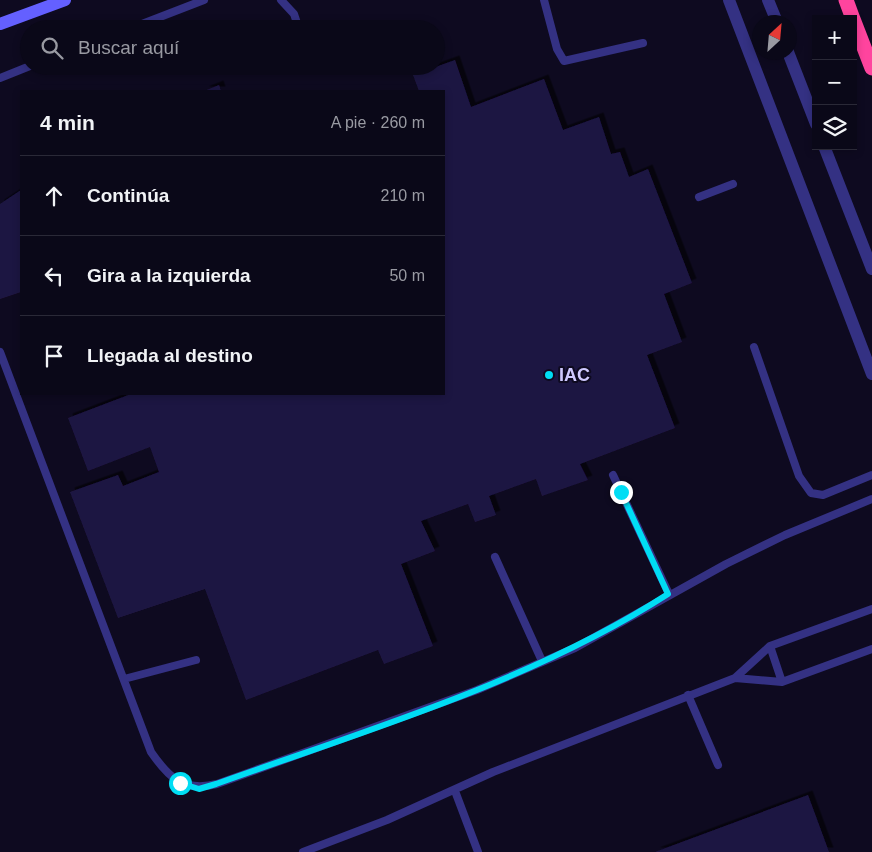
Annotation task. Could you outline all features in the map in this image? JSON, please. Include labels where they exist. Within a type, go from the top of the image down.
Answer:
[{"type":"highway","points":[[846,0],[852,15]]},
{"type":"highway","points":[[857,29],[872,68]]},
{"type":"street","points":[[0,24],[65,0]]},
{"type":"street","points":[[729,0],[872,374]]},
{"type":"street","points":[[768,0],[773,15]]},
{"type":"street","points":[[791,60],[812,114]]},
{"type":"street","points":[[826,150],[872,270]]},
{"type":"lane","points":[[152,20],[204,0]]},
{"type":"lane","points":[[281,0],[294,14],[296,20]]},
{"type":"lane","points":[[544,0],[557,49],[564,61],[643,43]]},
{"type":"lane","points":[[0,78],[20,70]]},
{"type":"lane","points":[[699,197],[733,184]]},
{"type":"lane","points":[[754,347],[799,476],[811,493],[823,495],[872,475]]},
{"type":"lane","points":[[0,352],[151,752],[163,770],[180,783],[199,789],[477,690],[574,648],[626,621],[668,594],[785,535],[872,499]]},
{"type":"lane","points":[[613,475],[668,594]]},
{"type":"lane","points":[[495,557],[542,661]]},
{"type":"lane","points":[[303,852],[455,791],[493,772],[688,694],[735,678],[770,646],[872,608]]},
{"type":"lane","points":[[770,646],[782,682]]},
{"type":"lane","points":[[735,678],[782,682],[872,650]]},
{"type":"lane","points":[[124,679],[196,660]]},
{"type":"lane","points":[[688,694],[718,765]]},
{"type":"lane","points":[[455,791],[478,852]]},
{"type":"building","name":"IAC","points":[[455,60],[471,107],[544,79],[563,130],[599,117],[611,154],[620,152],[629,177],[648,169],[692,283],[664,294],[682,342],[647,355],[675,428],[580,464],[588,480],[542,496],[536,479],[489,496],[496,515],[475,522],[468,504],[421,521],[435,551],[401,564],[433,646],[384,664],[378,650],[246,700],[205,589],[118,618],[70,492],[118,475],[123,486],[159,472],[150,447],[88,471],[68,418],[128,395],[445,395],[445,90],[419,90],[413,75],[445,75],[445,64]]},
{"type":"building","points":[[219,85],[221,90],[206,90]]},
{"type":"building","points":[[20,191],[20,292],[0,299],[0,204]]},
{"type":"building","points":[[808,795],[829,852],[655,852]]},
{"type":"place","name":"IAC","points":[[549,375]]},
{"type":"route","points":[[180,783],[199,789],[216,784],[477,690],[574,648],[626,621],[668,594],[621,492]]}]
